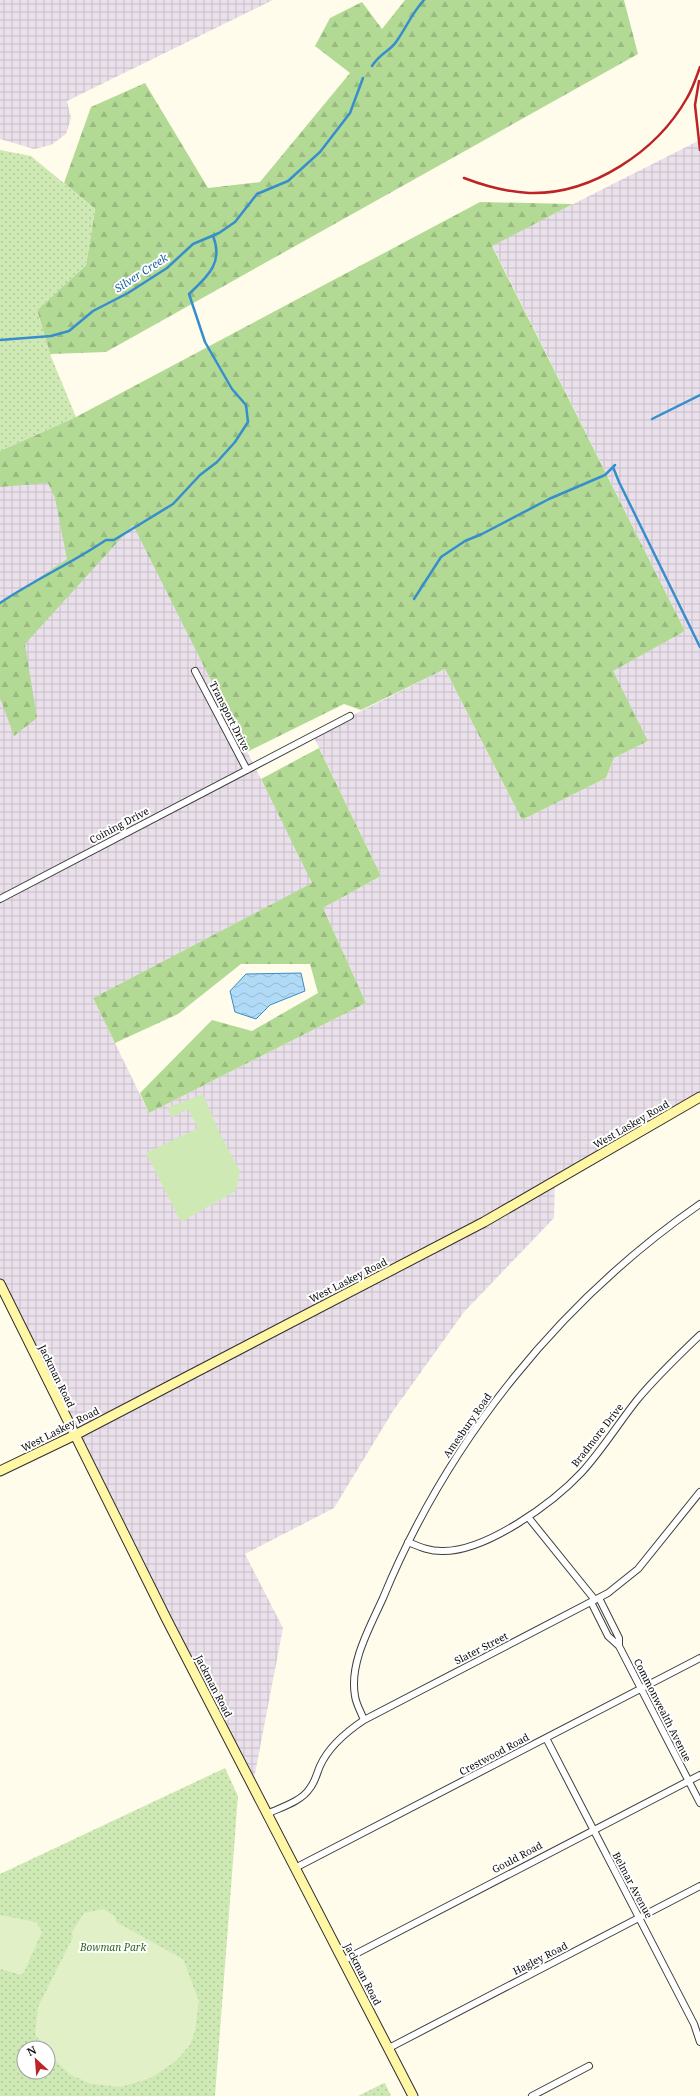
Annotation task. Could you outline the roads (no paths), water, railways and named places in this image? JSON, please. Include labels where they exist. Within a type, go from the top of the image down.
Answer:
[{"type":"main road","name":"West Laskey Road","points":[[0,1471],[75,1435],[478,1224],[700,1097]]},
{"type":"main road","name":"Jackman Road","points":[[0,1284],[229,1738],[413,2096]]},
{"type":"street","name":"Transport Drive","points":[[195,671],[247,770]]},
{"type":"street","name":"Coining Drive","points":[[0,899],[350,716]]},
{"type":"street","name":"Amesbury Road","points":[[364,1720],[355,1697],[354,1674],[368,1633],[408,1542],[436,1490],[466,1442],[532,1355],[604,1281],[652,1240],[700,1204]]},
{"type":"street","name":"Bradmore Drive","points":[[408,1542],[426,1550],[443,1552],[463,1549],[483,1542],[528,1517],[559,1494],[583,1472],[651,1384],[700,1335]]},
{"type":"street","name":"Slater Street","points":[[269,1814],[300,1798],[310,1789],[320,1764],[331,1748],[346,1732],[364,1720],[608,1593],[638,1569],[700,1492]]},
{"type":"street","name":"Commonwealth Avenue","points":[[528,1517],[595,1600],[619,1638],[619,1646]]},
{"type":"street","name":"Commonwealth Avenue","points":[[595,1600],[608,1636],[619,1646],[700,1803]]},
{"type":"street","name":"Crestwood Road","points":[[297,1868],[700,1658]]},
{"type":"street","name":"Belmar Avenue","points":[[546,1738],[694,2024],[700,2042]]},
{"type":"street","name":"Gould Road","points":[[344,1960],[592,1829],[700,1775]]},
{"type":"street","name":"Hagley Road","points":[[389,2048],[700,1886]]},
{"type":"street","points":[[532,2096],[589,2066]]},
{"type":"water","points":[[301,973],[305,991],[270,1005],[256,1019],[235,1012],[230,991],[246,974]]},
{"type":"waterway","name":"Silver Creek","points":[[372,66],[378,58],[394,45],[424,0]]},
{"type":"waterway","name":"Silver Creek","points":[[0,340],[51,336],[69,331],[93,311],[128,293],[167,268],[193,244],[219,233],[235,222],[257,194],[288,181],[320,152],[350,113],[363,78]]},
{"type":"waterway","points":[[0,603],[106,540],[114,540],[173,504],[200,475],[217,462],[235,442],[248,422],[246,405],[232,389],[205,342],[189,294],[202,282],[212,269],[215,262],[216,246],[213,236]]},
{"type":"waterway","points":[[652,419],[700,395]]},
{"type":"waterway","points":[[615,465],[613,467],[619,482],[700,647]]},
{"type":"waterway","points":[[414,599],[441,557],[465,541],[482,534],[549,499],[605,475],[613,467]]},
{"type":"railway","points":[[464,178],[496,188],[529,193],[553,192],[599,178],[640,152],[659,135],[687,98],[693,87],[700,67]]},
{"type":"railway","points":[[699,81],[695,105],[700,150]]},
{"type":"park label","name":"Bowman Park","points":[[113,1947]]}]
